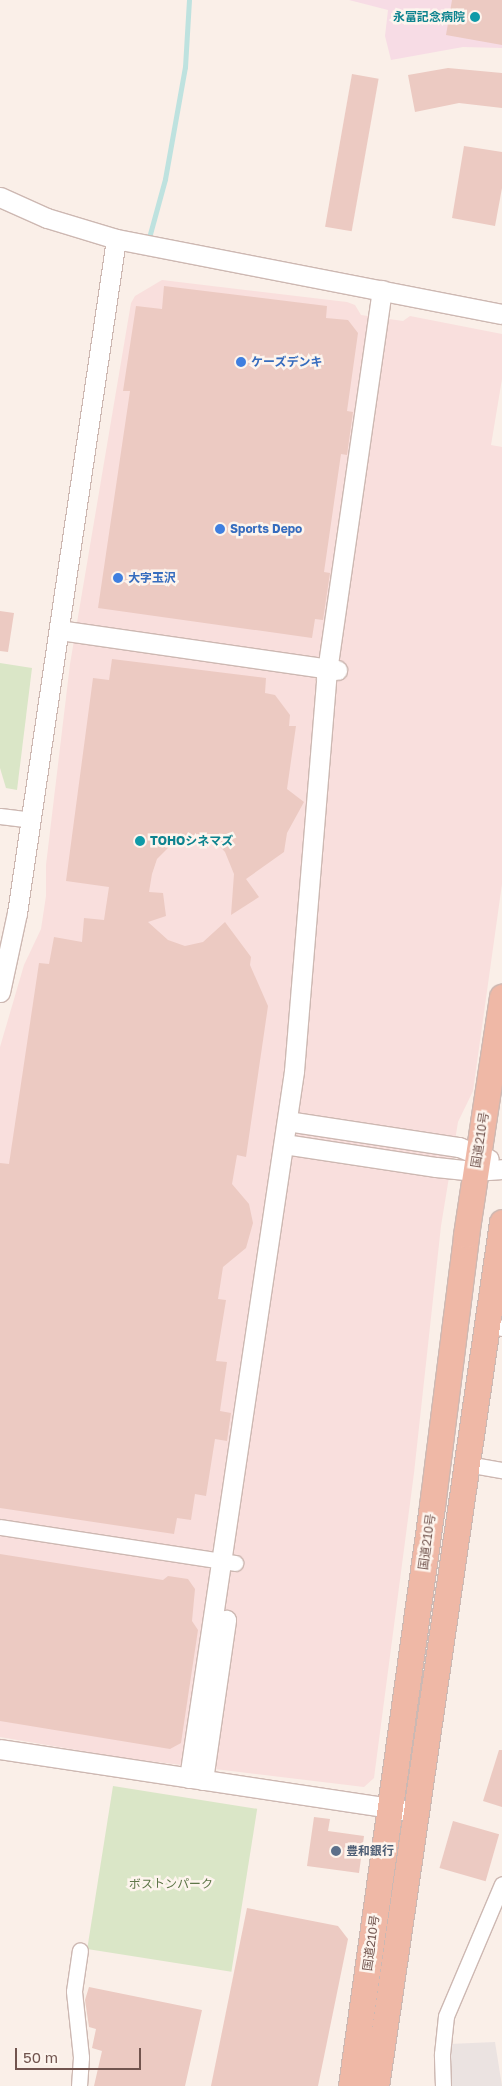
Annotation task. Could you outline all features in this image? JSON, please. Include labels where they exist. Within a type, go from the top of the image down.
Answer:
[{"type":"highway","name":"国道210号","points":[[351,2086],[477,1162],[502,997]]},
{"type":"highway","name":"国道210号","points":[[376,2086],[467,1464],[495,1327],[502,1222]]},
{"type":"street","points":[[0,197],[47,218],[116,239],[502,314]]},
{"type":"street","points":[[0,992],[14,934],[116,239]]},
{"type":"street","points":[[196,1779],[293,1121],[332,670],[387,291]]},
{"type":"street","points":[[59,630],[332,670]]},
{"type":"street","points":[[0,816],[31,820]]},
{"type":"street","points":[[293,1121],[458,1147],[477,1162],[502,1169]]},
{"type":"street","points":[[289,1145],[502,1165]]},
{"type":"street","points":[[467,1464],[502,1470]]},
{"type":"street","points":[[0,1527],[228,1562]]},
{"type":"street","points":[[0,1749],[416,1812]]},
{"type":"street","points":[[444,2086],[442,2038],[446,2016],[502,1884]]},
{"type":"street","points":[[79,2086],[81,2057],[74,1991],[80,1950]]},
{"type":"shaded area","points":[[349,0],[502,0],[502,48],[463,47],[391,60],[385,36],[388,10]]},
{"type":"shaded area","points":[[162,280],[347,302],[355,305],[361,315],[403,321],[410,316],[502,334],[502,379],[491,445],[502,447],[502,884],[473,1091],[458,1122],[441,1226],[414,1473],[374,1778],[364,1787],[123,1758],[0,1737],[0,1047],[24,965],[41,929],[46,896],[46,865],[70,664],[131,303],[135,296]]},
{"type":"shaded area","points":[[495,2042],[502,2086],[449,2086],[449,2044]]},
{"type":"green space","points":[[0,663],[32,668],[17,790],[6,788],[0,768]]},
{"type":"green space","name":"ボストンパーク","points":[[113,1786],[257,1809],[231,1972],[87,1949]]},
{"type":"building","name":"永富記念病院","points":[[452,0],[502,0],[502,45],[446,35]]},
{"type":"building","points":[[448,68],[502,73],[502,108],[459,103],[415,112],[408,75]]},
{"type":"building","points":[[352,74],[379,79],[352,231],[325,227]]},
{"type":"building","points":[[464,146],[502,152],[502,188],[495,226],[452,218]]},
{"type":"building","points":[[164,286],[327,306],[326,318],[348,320],[358,333],[347,411],[353,412],[347,455],[341,454],[324,572],[330,573],[323,620],[315,619],[312,638],[98,608],[130,391],[123,391],[136,306],[162,309]]},
{"type":"building","points":[[0,611],[14,613],[8,652],[0,651]]},
{"type":"building","points":[[112,659],[266,678],[265,693],[275,695],[290,715],[289,726],[296,726],[287,789],[304,802],[287,833],[284,852],[246,879],[259,897],[231,915],[234,874],[225,852],[213,839],[189,836],[174,842],[157,859],[152,874],[149,892],[163,893],[166,916],[148,922],[168,940],[185,946],[203,942],[225,922],[251,957],[250,965],[268,1006],[246,1157],[237,1155],[232,1184],[249,1204],[253,1223],[246,1248],[223,1267],[218,1299],[226,1300],[216,1361],[227,1362],[220,1411],[231,1413],[227,1441],[215,1439],[206,1496],[195,1494],[191,1520],[177,1518],[174,1534],[0,1508],[0,1163],[9,1164],[39,963],[49,964],[54,937],[82,942],[84,918],[104,920],[109,887],[66,881],[93,678],[109,680]]},
{"type":"building","points":[[0,1554],[163,1580],[168,1576],[188,1579],[195,1589],[192,1621],[198,1630],[181,1743],[170,1749],[0,1721]]},
{"type":"building","points":[[499,1750],[502,1750],[502,1807],[483,1801]]},
{"type":"building","name":"豊和銀行","points":[[314,1817],[330,1819],[328,1831],[364,1836],[359,1873],[307,1866]]},
{"type":"building","points":[[453,1821],[499,1834],[486,1881],[439,1868]]},
{"type":"building","points":[[247,1908],[338,1926],[348,1939],[318,2086],[211,2086]]},
{"type":"building","points":[[89,1987],[202,2010],[185,2086],[94,2086],[102,2051],[92,2048],[96,2029],[89,2027],[85,2000]]},
{"type":"waterway","points":[[150,234],[165,179],[185,67],[189,0]]},
{"type":"place","name":"永富記念病院","points":[[475,17]]},
{"type":"place","name":"ケーズデンキ","points":[[241,362]]},
{"type":"place","name":"Sports Depo","points":[[220,529]]},
{"type":"place","name":"大字玉沢","points":[[118,578]]},
{"type":"place","name":"TOHOシネマズ","points":[[140,841]]},
{"type":"place","name":"豊和銀行","points":[[336,1851]]}]
